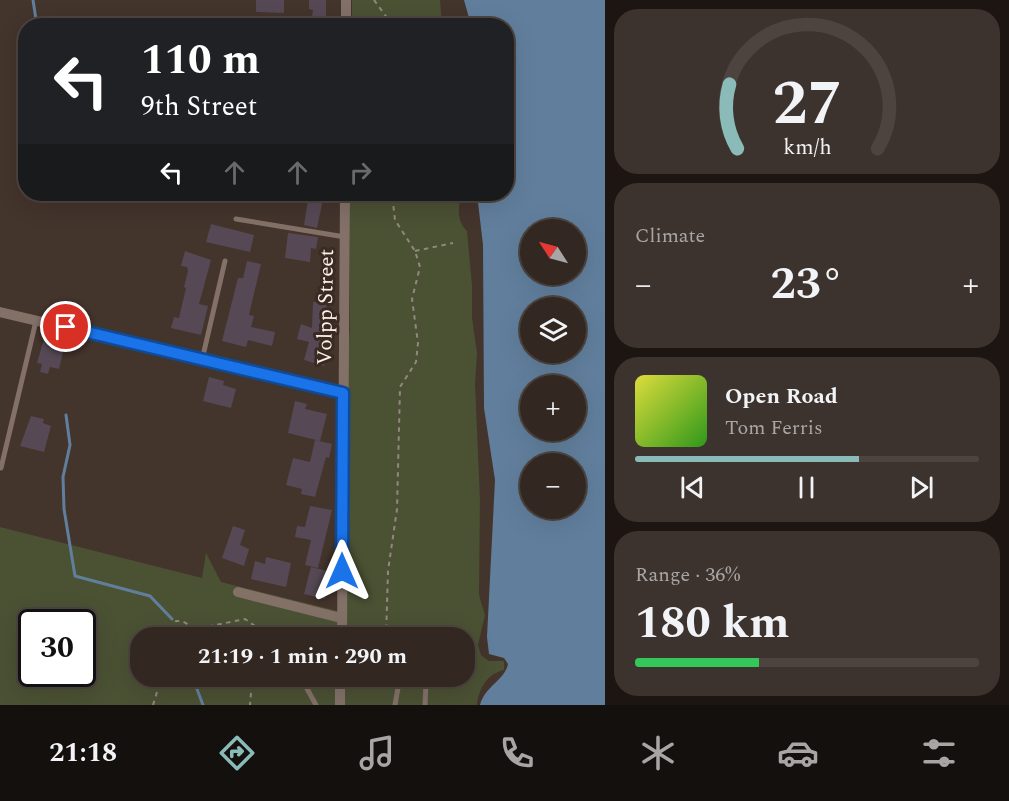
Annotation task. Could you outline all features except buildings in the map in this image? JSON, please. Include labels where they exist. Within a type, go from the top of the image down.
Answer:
[{"type":"street","points":[[346,0],[346,18]]},
{"type":"street","name":"Volpp Street","points":[[342,627],[345,201]]},
{"type":"street","points":[[0,312],[343,393]]},
{"type":"street","points":[[238,592],[342,618]]},
{"type":"street","points":[[340,687],[340,705]]},
{"type":"lane","points":[[236,219],[345,237]]},
{"type":"lane","points":[[202,360],[225,261]]},
{"type":"lane","points":[[1,468],[36,320]]},
{"type":"lane","points":[[306,687],[316,705]]},
{"type":"lane","points":[[395,705],[399,687]]},
{"type":"lane","points":[[425,705],[428,693],[427,687]]},
{"type":"path","points":[[374,0],[387,18]]},
{"type":"path","points":[[386,627],[388,571],[397,509],[400,387],[416,362],[418,344],[412,299],[420,267],[415,251],[395,220],[393,201]]},
{"type":"path","points":[[415,251],[453,243]]},
{"type":"path","points":[[206,627],[245,619],[254,627]]},
{"type":"path","points":[[173,627],[176,621],[182,621],[192,627]]},
{"type":"path","points":[[153,705],[159,687]]},
{"type":"path","points":[[249,687],[250,705]]},
{"type":"green space","points":[[352,0],[440,0],[441,18],[352,18]]},
{"type":"green space","points":[[350,201],[460,201],[460,219],[467,231],[472,285],[472,318],[477,353],[475,384],[480,500],[479,595],[485,615],[478,645],[481,655],[489,661],[504,661],[504,670],[493,675],[485,683],[477,705],[0,705],[0,527],[202,578],[206,553],[221,582],[346,613],[350,411],[345,387],[350,328]]},
{"type":"water","points":[[464,0],[605,0],[605,705],[480,705],[486,693],[503,674],[508,664],[504,658],[489,654],[487,637],[495,480],[484,408],[483,245],[478,201],[514,201],[514,18],[469,18]]},
{"type":"waterway","points":[[33,0],[36,18]]},
{"type":"waterway","points":[[66,415],[70,445],[63,477],[64,509],[75,576],[150,596],[172,619]]},
{"type":"waterway","points":[[196,687],[203,705]]},
{"type":"route","points":[[66,327],[343,393],[342,571]]}]
